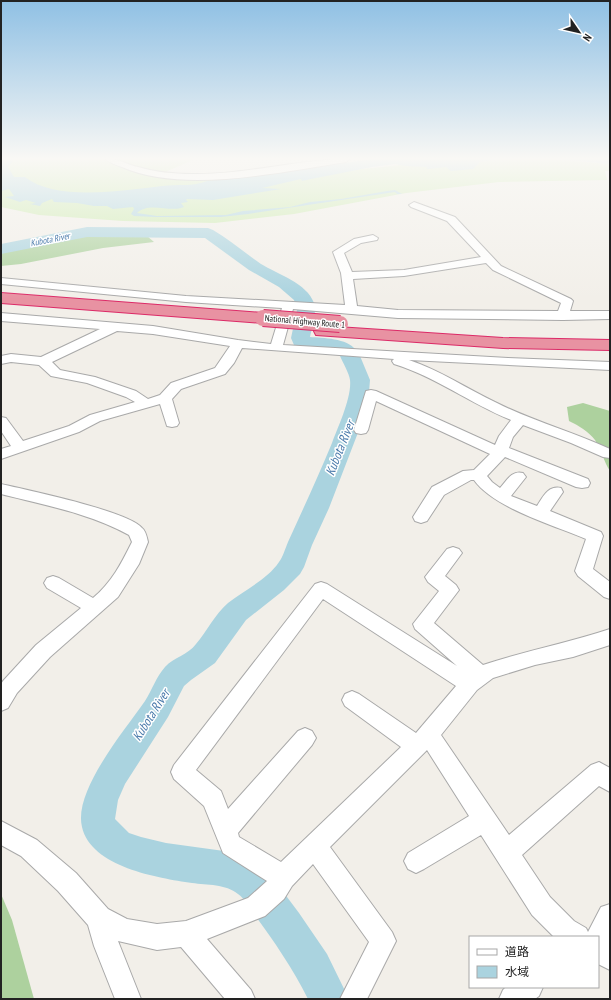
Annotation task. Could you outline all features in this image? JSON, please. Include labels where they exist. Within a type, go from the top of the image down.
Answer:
[{"type":"highway","points":[[1,291],[99,301],[112,306]]},
{"type":"highway","name":"National Highway Route 1","points":[[3,308],[112,306],[262,322],[322,331],[503,343],[610,345]]},
{"type":"highway","name":"National Highway Route 1","points":[[3,308],[262,322],[340,324],[458,332],[610,335]]},
{"type":"street","points":[[416,206],[451,219],[497,268],[567,301],[563,316]]},
{"type":"street","points":[[351,309],[350,283],[338,252],[358,241],[373,238]]},
{"type":"street","points":[[348,276],[404,273],[488,259]]},
{"type":"street","points":[[1,281],[186,299],[351,309],[398,314],[563,316],[610,315]]},
{"type":"street","points":[[276,348],[288,306]]},
{"type":"street","points":[[3,308],[238,344],[276,348],[508,362],[610,366]]},
{"type":"street","points":[[1,360],[11,358],[43,362],[116,326]]},
{"type":"street","points":[[1,454],[74,429],[95,418],[165,398],[176,386],[220,370],[238,344]]},
{"type":"street","points":[[383,354],[413,364],[482,402],[608,454]]},
{"type":"street","points":[[43,362],[56,374],[90,380],[131,394],[145,403]]},
{"type":"street","points":[[361,430],[371,394],[500,452],[582,483]]},
{"type":"street","points":[[165,398],[172,423]]},
{"type":"street","points":[[421,517],[438,491],[468,475],[478,474],[500,452],[506,436],[521,418]]},
{"type":"street","points":[[1,421],[20,448]]},
{"type":"street","points":[[478,474],[486,486],[506,500],[595,536],[584,571],[610,592]]},
{"type":"street","points":[[501,497],[518,477]]},
{"type":"street","points":[[1,490],[90,511],[119,522],[136,531],[140,542],[130,564],[112,592],[43,651],[4,691]]},
{"type":"street","points":[[540,514],[555,492]]},
{"type":"street","points":[[453,553],[434,577],[450,590],[422,624],[476,680]]},
{"type":"street","points":[[53,583],[94,607]]},
{"type":"street","points":[[279,884],[231,845],[213,799],[182,772],[321,589],[386,630],[422,656],[476,680]]},
{"type":"street","points":[[1,832],[29,848],[66,882],[99,918],[124,931],[157,937],[186,934],[256,907],[315,846],[423,740],[476,680],[487,672],[535,656],[573,649],[610,637]]},
{"type":"street","points":[[352,700],[423,740],[484,820],[541,906],[565,930],[576,936]]},
{"type":"street","points":[[225,830],[305,738]]},
{"type":"street","points":[[506,853],[600,772],[610,782]]},
{"type":"street","points":[[416,861],[484,820]]},
{"type":"street","points":[[315,846],[384,941],[353,999]]},
{"type":"street","points":[[599,936],[610,916]]},
{"type":"street","points":[[99,918],[107,946],[128,999]]},
{"type":"street","points":[[186,934],[242,999]]},
{"type":"street","points":[[599,950],[610,957]]},
{"type":"street","points":[[512,999],[528,988]]},
{"type":"green space","points":[[1,206],[338,206],[294,214],[215,223],[123,221],[39,215],[1,207]]},
{"type":"green space","points":[[88,235],[147,236],[154,242],[103,248],[21,264],[1,266],[1,252]]},
{"type":"green space","points":[[583,403],[610,411],[610,471],[595,440],[590,434],[569,421],[567,407]]},
{"type":"green space","points":[[1,894],[12,920],[34,999],[1,999]]},
{"type":"water","points":[[92,206],[183,206],[184,207],[172,209],[153,207],[137,213],[157,216],[226,215],[243,211],[304,206],[221,217],[134,216],[131,214],[134,209],[133,207],[113,209],[107,206]]},
{"type":"waterway","name":"Kubota River","points":[[1,249],[87,232],[208,233],[255,267],[285,283],[301,297],[305,303],[306,310],[300,338],[301,341],[336,346],[346,350]]},
{"type":"waterway","name":"Kubota River","points":[[329,999],[313,968],[286,926],[253,882],[239,874],[224,869],[166,861],[140,855],[117,845],[99,827],[98,814],[106,787],[157,708],[174,677],[180,671],[205,655],[236,612],[275,583],[291,567],[299,545],[317,508],[353,417],[359,392],[360,380],[350,356]]}]
